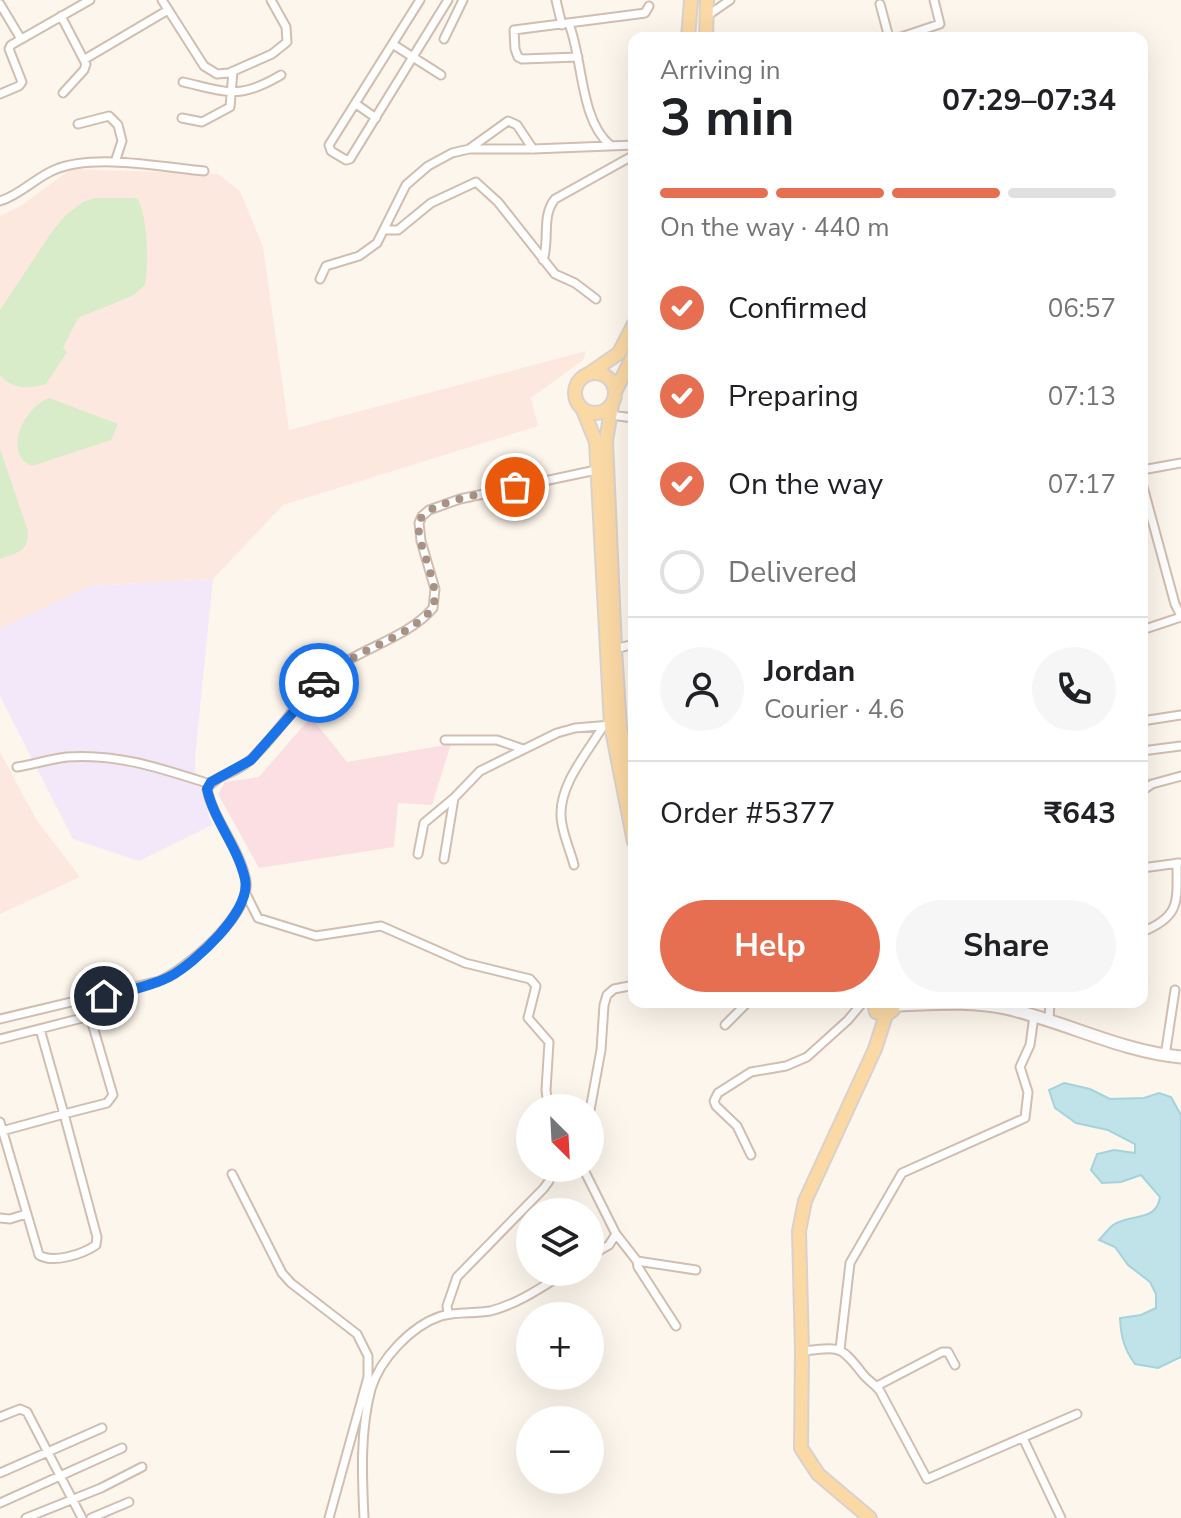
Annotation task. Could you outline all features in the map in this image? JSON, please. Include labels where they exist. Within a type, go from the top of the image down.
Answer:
[{"type":"main road","points":[[688,32],[691,0]]},
{"type":"main road","points":[[706,32],[707,0]]},
{"type":"main road","points":[[628,336],[619,353],[584,376],[576,386],[576,399],[596,442],[607,726],[628,816]]},
{"type":"main road","points":[[628,366],[616,390],[606,441],[620,727],[628,769]]},
{"type":"main road","points":[[590,373],[604,374],[616,390]]},
{"type":"main road","points":[[583,410],[596,413],[611,410]]},
{"type":"main road","points":[[870,1518],[818,1474],[801,1448],[799,1231],[805,1201],[892,1008]]},
{"type":"street","points":[[68,0],[73,9]]},
{"type":"street","points":[[0,94],[22,82],[9,49],[90,0]]},
{"type":"street","points":[[162,0],[204,66],[217,74],[233,71],[272,54],[287,42],[286,27],[271,0]]},
{"type":"street","points":[[420,0],[329,145],[331,151],[346,160],[349,160],[376,118],[448,0]]},
{"type":"street","points":[[444,39],[463,0]]},
{"type":"street","points":[[556,0],[578,57],[591,113],[600,133],[611,145]]},
{"type":"street","points":[[707,16],[730,0]]},
{"type":"street","points":[[916,32],[940,24],[934,0]]},
{"type":"street","points":[[0,4],[21,39]]},
{"type":"street","points":[[880,4],[886,32]]},
{"type":"street","points":[[578,57],[522,59],[517,55],[515,30],[645,13],[649,6]]},
{"type":"street","points":[[85,59],[168,10]]},
{"type":"street","points":[[61,16],[85,59],[84,70],[63,93]]},
{"type":"street","points":[[394,45],[441,75]]},
{"type":"street","points":[[182,118],[202,122],[226,111],[231,102],[233,71]]},
{"type":"street","points":[[183,82],[232,93],[258,87],[281,75]]},
{"type":"street","points":[[356,104],[376,118]]},
{"type":"street","points":[[78,124],[104,116],[114,120],[122,141],[115,162]]},
{"type":"street","points":[[469,149],[508,121],[517,125],[533,149]]},
{"type":"street","points":[[320,279],[326,266],[368,252],[385,230],[398,200],[414,176],[452,153],[469,149],[628,145]]},
{"type":"street","points":[[543,260],[548,243],[547,212],[555,199],[628,158]]},
{"type":"street","points":[[0,201],[57,168],[115,162],[204,171]]},
{"type":"street","points":[[385,230],[398,230],[431,203],[476,182],[498,202],[555,274],[575,283],[596,299]]},
{"type":"street","points":[[611,410],[628,416]]},
{"type":"street","points":[[1148,469],[1181,463]]},
{"type":"street","points":[[546,1094],[549,1042],[528,1018],[536,986],[530,979],[465,963],[381,926],[316,936],[258,918],[246,894],[246,882],[239,861],[209,801],[207,789],[210,784],[251,760],[325,676],[361,652],[416,624],[433,608],[435,589],[419,523],[429,510],[460,499],[596,470]]},
{"type":"street","points":[[1148,505],[1181,616],[1148,628]]},
{"type":"street","points":[[615,649],[628,646]]},
{"type":"street","points":[[1148,720],[1181,715]]},
{"type":"street","points":[[418,854],[424,823],[480,771],[557,733],[575,728],[607,726]]},
{"type":"street","points":[[574,865],[562,822],[562,801],[575,773],[607,726]]},
{"type":"street","points":[[445,740],[497,740],[523,749]]},
{"type":"street","points":[[1148,750],[1181,746]]},
{"type":"street","points":[[17,767],[67,757],[111,757],[146,764],[210,784]]},
{"type":"street","points":[[1148,787],[1181,776]]},
{"type":"street","points":[[444,859],[454,798]]},
{"type":"street","points":[[1148,867],[1179,863],[1174,911],[1162,924],[1148,930]]},
{"type":"street","points":[[0,1019],[86,1001],[159,981],[178,971],[226,926],[246,894]]},
{"type":"street","points":[[593,1094],[607,995],[614,989],[628,986]]},
{"type":"street","points":[[1165,1056],[1175,990]]},
{"type":"street","points":[[40,1029],[64,1114],[97,1237],[96,1245],[88,1250],[53,1259],[44,1259],[37,1250],[1,1126],[64,1114],[107,1103],[113,1095],[86,1001]]},
{"type":"street","points":[[725,1025],[742,1008]]},
{"type":"street","points":[[751,1155],[737,1126],[716,1106],[714,1101],[718,1093],[751,1072],[786,1066],[807,1057],[863,1008]]},
{"type":"street","points":[[1002,1008],[1134,1049],[1181,1057]]},
{"type":"street","points":[[1049,1021],[1050,1008]]},
{"type":"street","points":[[0,1039],[90,1016]]},
{"type":"street","points":[[840,1349],[850,1263],[902,1173],[1025,1118],[1028,1092],[1020,1067],[1030,1045],[1034,1016]]},
{"type":"street","points":[[232,1174],[282,1273],[357,1334],[368,1356],[368,1377],[329,1518]]},
{"type":"street","points":[[448,1314],[447,1306],[457,1277],[548,1182]]},
{"type":"street","points":[[590,1182],[616,1234],[637,1261],[676,1326]]},
{"type":"street","points":[[0,1218],[10,1219],[26,1214]]},
{"type":"street","points":[[604,1248],[616,1234]]},
{"type":"street","points":[[637,1261],[696,1270]]},
{"type":"street","points":[[364,1518],[362,1478],[371,1389],[388,1359],[423,1324],[448,1314],[500,1308],[542,1286]]},
{"type":"street","points":[[802,1351],[840,1349],[849,1355],[868,1380],[877,1386],[927,1479],[1077,1414]]},
{"type":"street","points":[[877,1386],[942,1352],[948,1352],[955,1365]]},
{"type":"street","points":[[0,1417],[20,1409],[27,1412],[45,1452],[82,1518]]},
{"type":"street","points":[[0,1473],[102,1428]]},
{"type":"street","points":[[1023,1438],[1061,1518]]},
{"type":"street","points":[[0,1503],[122,1448]]},
{"type":"street","points":[[26,1518],[101,1488],[142,1467]]},
{"type":"street","points":[[91,1518],[129,1502]]},
{"type":"shaded area","points":[[71,169],[218,174],[240,191],[263,247],[289,430],[586,351],[583,360],[531,398],[538,426],[283,505],[213,579],[90,586],[0,629],[0,216],[22,205]]},
{"type":"shaded area","points":[[213,579],[195,757],[195,769],[212,825],[139,861],[73,839],[0,696],[0,629],[90,586]]},
{"type":"shaded area","points":[[311,717],[347,762],[451,744],[432,805],[398,803],[394,847],[259,868],[218,794],[225,782],[259,777]]},
{"type":"shaded area","points":[[0,752],[36,819],[80,877],[0,914]]},
{"type":"green space","points":[[95,198],[137,198],[147,240],[145,285],[134,295],[78,318],[63,348],[67,352],[46,384],[15,386],[0,375],[0,310],[67,214],[83,202]]},
{"type":"green space","points":[[49,398],[118,424],[111,440],[32,466],[23,460],[18,442],[24,421],[39,403]]},
{"type":"green space","points":[[0,449],[28,538],[24,548],[0,559]]},
{"type":"water","points":[[1064,1083],[1090,1089],[1110,1099],[1144,1098],[1159,1093],[1171,1097],[1181,1115],[1181,1357],[1158,1368],[1135,1364],[1124,1342],[1120,1318],[1141,1315],[1156,1308],[1156,1294],[1150,1282],[1128,1265],[1115,1247],[1099,1240],[1120,1221],[1154,1211],[1160,1197],[1141,1175],[1121,1182],[1102,1183],[1091,1170],[1097,1154],[1114,1150],[1135,1153],[1135,1144],[1108,1130],[1076,1123],[1055,1108],[1049,1090]]},
{"type":"way so far","points":[[319,683],[361,652],[416,624],[433,608],[435,589],[421,541],[419,523],[422,516],[429,510],[460,499],[515,487]]},
{"type":"route","points":[[104,996],[169,977],[191,962],[226,926],[246,894],[246,882],[209,801],[207,789],[211,782],[251,760],[319,683]]}]
